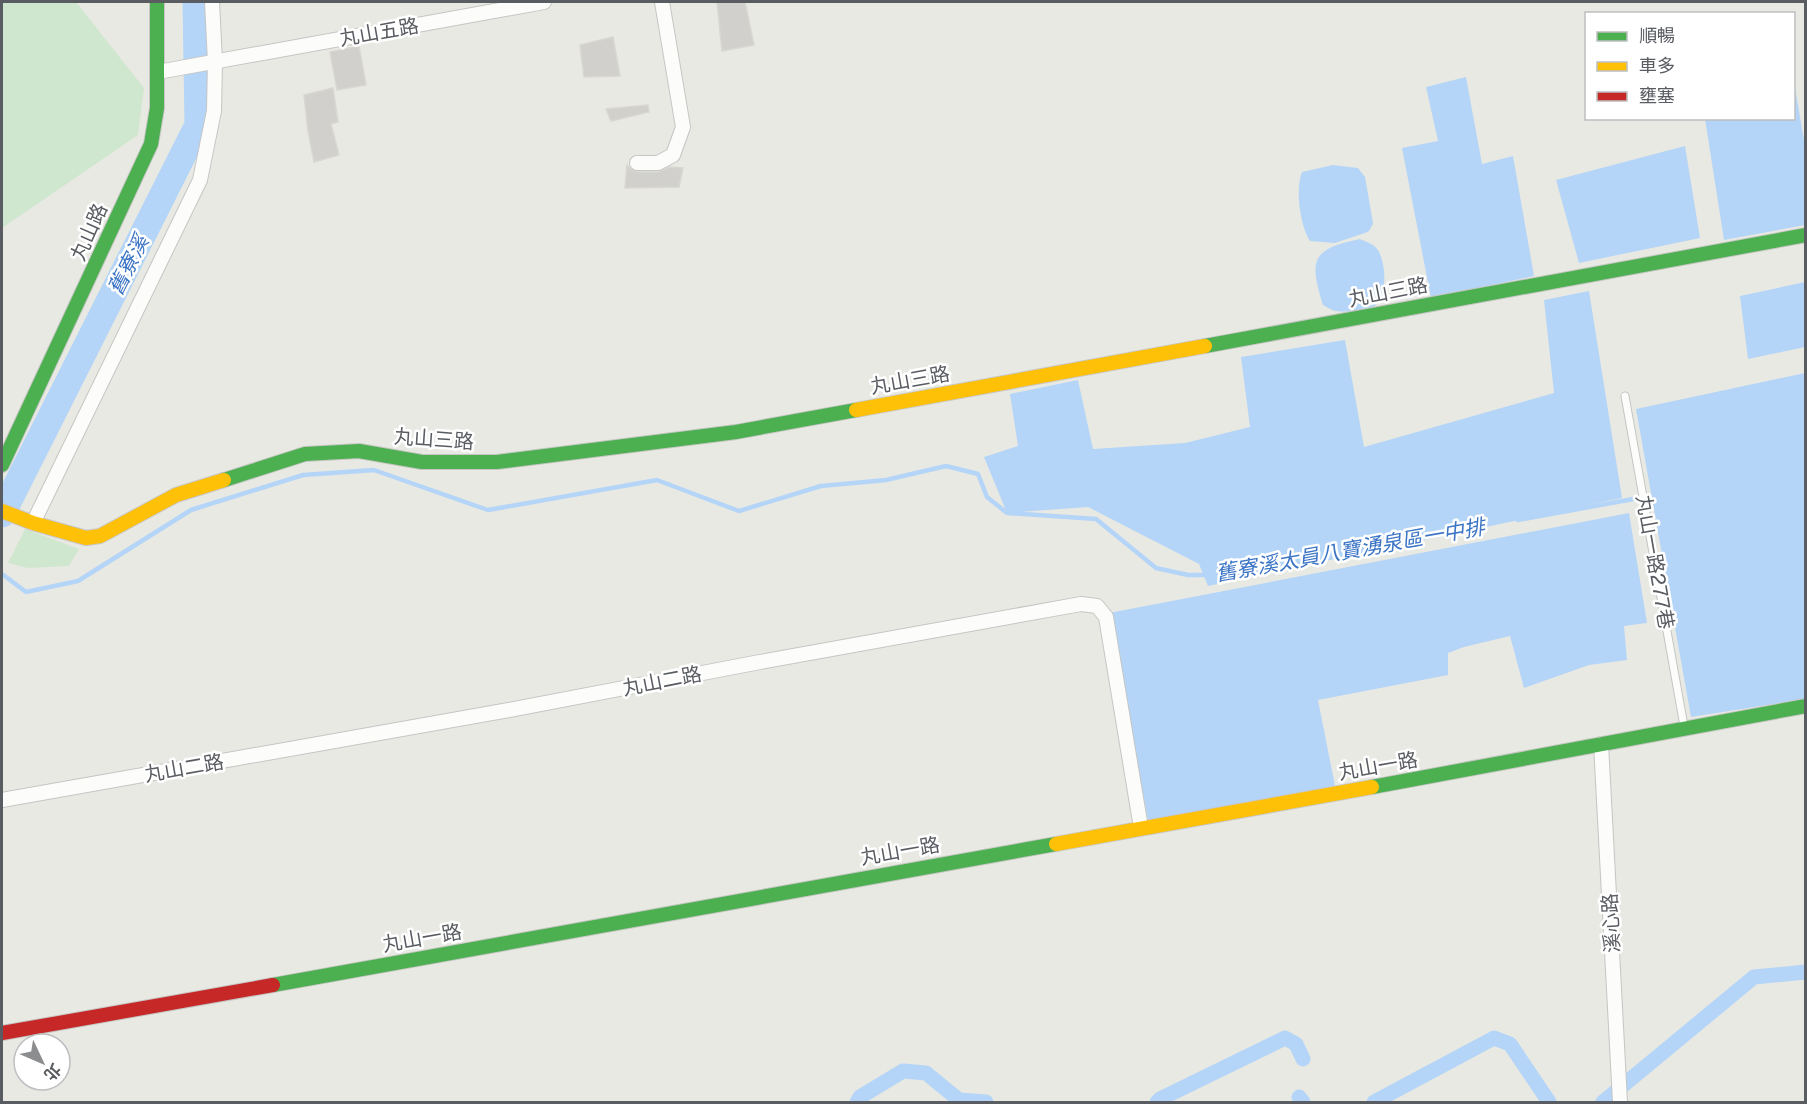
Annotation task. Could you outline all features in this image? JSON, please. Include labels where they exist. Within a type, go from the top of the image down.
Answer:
[{"type":"street","name":"丸山路","points":[[2,465],[69,325],[151,144],[157,108],[157,2]]},
{"type":"street","points":[[33,523],[200,180],[214,111],[212,2]]},
{"type":"street","name":"丸山五路","points":[[158,72],[544,2]]},
{"type":"street","points":[[637,163],[657,163],[674,155],[683,127],[662,2]]},
{"type":"street","name":"丸山三路","points":[[2,511],[33,523],[86,538],[100,536],[176,495],[305,454],[358,451],[422,462],[497,462],[736,432],[1806,235]]},
{"type":"street","name":"丸山二路","points":[[2,800],[509,710],[1081,604],[1097,606],[1106,617],[1141,828]]},
{"type":"street","name":"丸山一路","points":[[2,1033],[1248,810],[1806,706]]},
{"type":"street","name":"溪心路","points":[[1601,744],[1620,1098]]},
{"type":"lane","name":"丸山一路277巷","points":[[1625,396],[1685,729]]},
{"type":"green space","points":[[2,2],[76,2],[144,88],[138,135],[2,228]]},
{"type":"green space","points":[[25,529],[79,549],[69,566],[28,568],[8,563]]},
{"type":"water","points":[[1466,77],[1482,164],[1513,156],[1534,276],[1431,298],[1402,148],[1438,141],[1426,87]]},
{"type":"water","points":[[1795,88],[1805,146],[1805,225],[1724,240],[1705,120],[1795,120]]},
{"type":"water","points":[[1685,146],[1700,238],[1579,263],[1556,180]]},
{"type":"water","points":[[1333,165],[1358,168],[1365,177],[1373,224],[1365,233],[1335,243],[1310,241],[1306,234],[1300,207],[1299,188],[1302,172]]},
{"type":"water","points":[[1360,239],[1374,246],[1382,259],[1384,284],[1382,293],[1375,306],[1366,311],[1334,311],[1323,305],[1316,277],[1318,259],[1323,252],[1332,247]]},
{"type":"water","points":[[1805,282],[1805,347],[1748,359],[1740,296]]},
{"type":"water","points":[[1589,291],[1622,498],[1208,586],[1199,564],[1088,507],[1007,513],[984,457],[1018,446],[1010,394],[1078,380],[1093,449],[1185,443],[1250,427],[1241,357],[1345,340],[1364,447],[1554,393],[1544,300]]},
{"type":"water","points":[[1805,373],[1805,699],[1691,717],[1636,409]]},
{"type":"water","points":[[1629,513],[1647,623],[1624,626],[1627,660],[1589,665],[1524,688],[1510,636],[1464,647],[1448,653],[1448,675],[1318,700],[1335,786],[1148,820],[1109,613]]},
{"type":"building","points":[[717,2],[745,2],[754,45],[722,51]]},
{"type":"building","points":[[613,37],[620,76],[584,77],[580,45]]},
{"type":"building","points":[[359,46],[366,85],[337,90],[330,52]]},
{"type":"building","points":[[333,88],[338,122],[331,124],[339,155],[314,162],[304,95]]},
{"type":"building","points":[[648,105],[649,112],[611,121],[606,109]]},
{"type":"building","points":[[627,165],[637,172],[658,172],[670,167],[683,168],[679,187],[625,188]]},
{"type":"waterway","name":"舊寮溪","points":[[2,514],[198,125],[196,2]]},
{"type":"waterway","name":"舊寮溪太員八寶湧泉區一中排","points":[[2,574],[26,592],[78,581],[191,510],[303,475],[374,470],[488,510],[657,480],[739,511],[821,486],[886,480],[946,466],[978,474],[987,497],[1007,513],[1096,519],[1156,568],[1188,575],[1208,575]]},
{"type":"waterway","name":"舊寮溪太員八寶湧泉區一中排","points":[[1518,520],[1639,498]]},
{"type":"waterway","points":[[1603,1102],[1754,977],[1806,972]]},
{"type":"waterway","points":[[1157,1102],[1285,1038],[1296,1044],[1303,1059]]},
{"type":"waterway","points":[[1374,1102],[1494,1038],[1510,1044],[1549,1102]]},
{"type":"waterway","points":[[857,1102],[860,1097],[903,1071],[926,1073],[959,1100],[986,1102]]},
{"type":"waterway","points":[[1299,1097],[1303,1102]]},
{"type":"traffic: fast","points":[[2,465],[151,144],[157,108],[157,2]]},
{"type":"traffic: fast","points":[[1205,346],[1806,235]]},
{"type":"traffic: fast","points":[[224,480],[305,454],[359,451],[422,462],[497,462],[736,432],[856,410]]},
{"type":"traffic: fast","points":[[1372,787],[1806,706]]},
{"type":"traffic: fast","points":[[273,985],[1056,844]]},
{"type":"traffic: slow","points":[[856,410],[1205,346]]},
{"type":"traffic: slow","points":[[2,511],[33,523],[86,538],[100,536],[176,495],[224,480]]},
{"type":"traffic: slow","points":[[1056,844],[1372,787]]},
{"type":"traffic: jam","points":[[2,1033],[273,985]]}]
